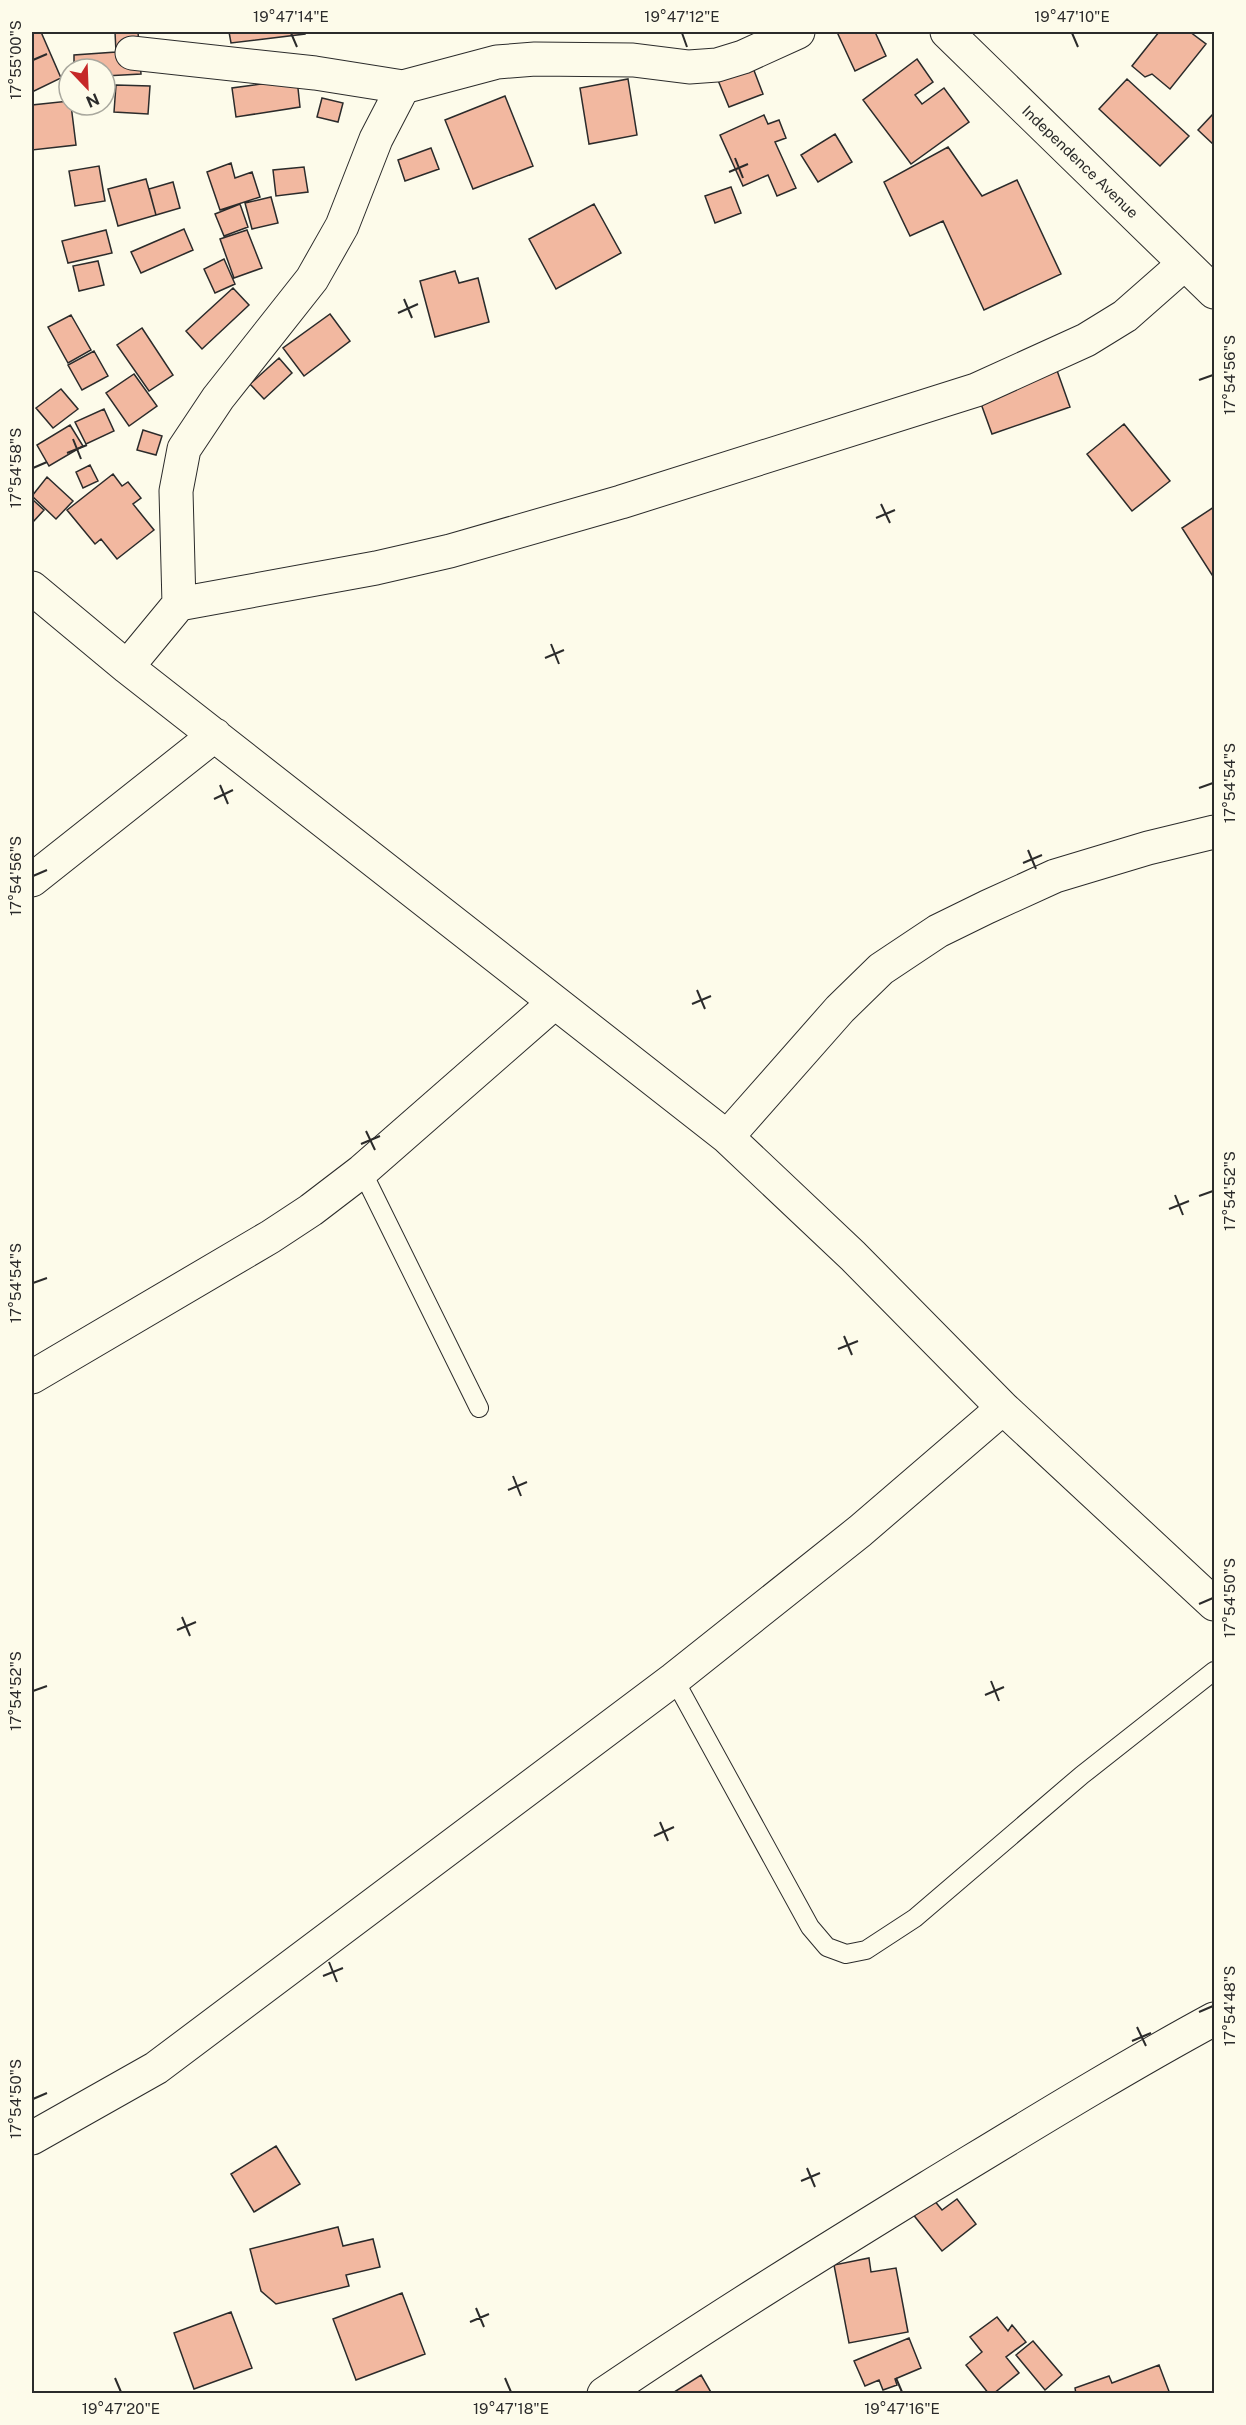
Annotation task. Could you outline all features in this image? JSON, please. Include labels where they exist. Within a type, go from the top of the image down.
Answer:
[{"type":"street","points":[[132,53],[315,73],[403,87],[498,62],[535,59],[633,60],[689,67],[717,65],[743,57],[798,32]]},
{"type":"street","name":"Independence Avenue","points":[[947,32],[1215,292]]},
{"type":"street","points":[[179,604],[176,491],[184,449],[218,398],[312,279],[342,226],[376,139],[403,87]]},
{"type":"street","points":[[127,667],[179,604],[376,568],[450,551],[621,502],[976,390],[1086,340],[1125,316],[1184,264]]},
{"type":"street","points":[[32,588],[127,667],[727,1137],[853,1256],[1003,1408],[1215,1604]]},
{"type":"street","points":[[32,880],[215,735]]},
{"type":"street","points":[[727,1137],[840,1009],[881,969],[938,932],[987,906],[1055,876],[1148,848],[1215,832]]},
{"type":"street","points":[[32,1377],[290,1225],[362,1171],[554,1003]]},
{"type":"street","points":[[32,2138],[156,2068],[674,1679],[860,1531],[1003,1408]]},
{"type":"street","points":[[604,2394],[754,2294],[1035,2123],[1215,2019]]},
{"type":"lane","points":[[362,1171],[479,1408]]},
{"type":"lane","points":[[674,1679],[810,1927],[827,1947],[846,1954],[866,1950],[915,1918],[1082,1775],[1215,1671]]},
{"type":"building","points":[[32,32],[41,32],[57,69],[57,80],[32,92]]},
{"type":"building","points":[[115,32],[138,32],[141,74],[117,75],[117,57],[74,57],[74,55],[116,52]]},
{"type":"building","points":[[229,32],[305,32],[305,34],[231,43]]},
{"type":"building","points":[[837,32],[875,32],[886,56],[855,71]]},
{"type":"building","points":[[1159,32],[1190,32],[1206,44],[1170,89],[1152,74],[1145,77],[1132,66]]},
{"type":"building","points":[[917,59],[933,82],[915,95],[922,104],[944,88],[969,122],[911,164],[863,100]]},
{"type":"building","points":[[750,60],[763,94],[729,107],[715,73]]},
{"type":"building","points":[[297,79],[300,107],[236,117],[232,88]]},
{"type":"building","points":[[628,79],[637,135],[589,144],[580,88]]},
{"type":"building","points":[[1127,79],[1189,136],[1160,166],[1099,109]]},
{"type":"building","points":[[117,85],[150,86],[148,114],[117,112]]},
{"type":"building","points":[[505,96],[533,166],[473,189],[445,120]]},
{"type":"building","points":[[322,98],[343,103],[338,122],[317,117]]},
{"type":"building","points":[[57,102],[57,117],[72,117],[76,145],[32,150],[32,105]]},
{"type":"building","points":[[1214,113],[1214,145],[1198,130]]},
{"type":"building","points":[[764,115],[768,124],[779,120],[786,138],[775,142],[796,188],[777,196],[768,175],[743,186],[720,135]]},
{"type":"building","points":[[835,134],[852,162],[818,182],[801,155]]},
{"type":"building","points":[[948,147],[982,196],[1017,180],[1061,274],[984,310],[943,221],[910,236],[884,182]]},
{"type":"building","points":[[431,148],[439,169],[405,181],[398,160]]},
{"type":"building","points":[[231,163],[235,178],[252,172],[260,197],[220,210],[207,172]]},
{"type":"building","points":[[99,166],[105,201],[75,206],[69,171]]},
{"type":"building","points":[[304,167],[308,192],[276,196],[273,170]]},
{"type":"building","points":[[146,179],[156,215],[118,226],[108,189]]},
{"type":"building","points":[[173,182],[180,208],[156,215],[149,189]]},
{"type":"building","points":[[731,187],[741,213],[715,223],[705,196]]},
{"type":"building","points":[[271,197],[278,223],[252,229],[245,203]]},
{"type":"building","points":[[240,204],[248,227],[224,236],[215,214]]},
{"type":"building","points":[[594,204],[621,253],[556,289],[529,239]]},
{"type":"building","points":[[184,229],[193,250],[141,273],[131,252]]},
{"type":"building","points":[[106,230],[112,253],[68,263],[62,241]]},
{"type":"building","points":[[247,230],[262,268],[234,278],[220,239]]},
{"type":"building","points":[[224,259],[235,284],[215,293],[204,269]]},
{"type":"building","points":[[98,261],[104,285],[79,291],[73,266]]},
{"type":"building","points":[[455,271],[459,283],[478,278],[489,322],[435,337],[420,281]]},
{"type":"building","points":[[233,288],[249,305],[202,349],[186,331]]},
{"type":"building","points":[[330,314],[350,341],[304,376],[283,348]]},
{"type":"building","points":[[71,315],[91,350],[68,363],[48,327]]},
{"type":"building","points":[[142,328],[173,375],[149,391],[117,345]]},
{"type":"building","points":[[94,351],[108,376],[82,390],[68,365]]},
{"type":"building","points":[[279,358],[292,373],[264,399],[250,384]]},
{"type":"building","points":[[1054,362],[1070,407],[992,434],[976,390]]},
{"type":"building","points":[[134,374],[157,406],[129,426],[106,393]]},
{"type":"building","points":[[61,389],[78,409],[53,428],[36,408]]},
{"type":"building","points":[[104,409],[114,431],[86,444],[75,422]]},
{"type":"building","points":[[1124,424],[1170,481],[1132,511],[1087,454]]},
{"type":"building","points":[[70,425],[83,446],[49,466],[37,445]]},
{"type":"building","points":[[143,430],[162,436],[156,455],[137,450]]},
{"type":"building","points":[[90,465],[98,481],[83,488],[76,472]]},
{"type":"building","points":[[113,474],[122,486],[128,482],[141,498],[133,504],[154,530],[117,559],[101,539],[95,544],[67,510]]},
{"type":"building","points":[[47,477],[73,501],[56,519],[32,496]]},
{"type":"building","points":[[32,499],[44,510],[32,523]]},
{"type":"building","points":[[1214,507],[1214,578],[1182,528]]},
{"type":"building","points":[[276,2146],[300,2184],[254,2212],[231,2174]]},
{"type":"building","points":[[916,2178],[942,2210],[957,2199],[976,2224],[942,2251],[897,2194]]},
{"type":"building","points":[[338,2227],[343,2246],[373,2239],[380,2267],[346,2275],[349,2286],[276,2304],[261,2291],[250,2249]]},
{"type":"building","points":[[869,2258],[871,2272],[896,2268],[908,2332],[849,2343],[834,2265]]},
{"type":"building","points":[[402,2293],[425,2354],[356,2380],[333,2319]]},
{"type":"building","points":[[231,2312],[252,2368],[194,2389],[174,2333]]},
{"type":"building","points":[[997,2317],[1008,2331],[1012,2325],[1026,2342],[1006,2357],[1019,2373],[993,2394],[989,2394],[966,2365],[982,2352],[970,2337]]},
{"type":"building","points":[[909,2338],[921,2368],[895,2379],[897,2385],[883,2390],[879,2380],[865,2386],[854,2361]]},
{"type":"building","points":[[1033,2341],[1062,2375],[1045,2390],[1016,2355]]},
{"type":"building","points":[[1159,2365],[1170,2394],[1076,2394],[1075,2388],[1109,2376],[1112,2383]]},
{"type":"building","points":[[701,2375],[712,2394],[671,2394]]}]
